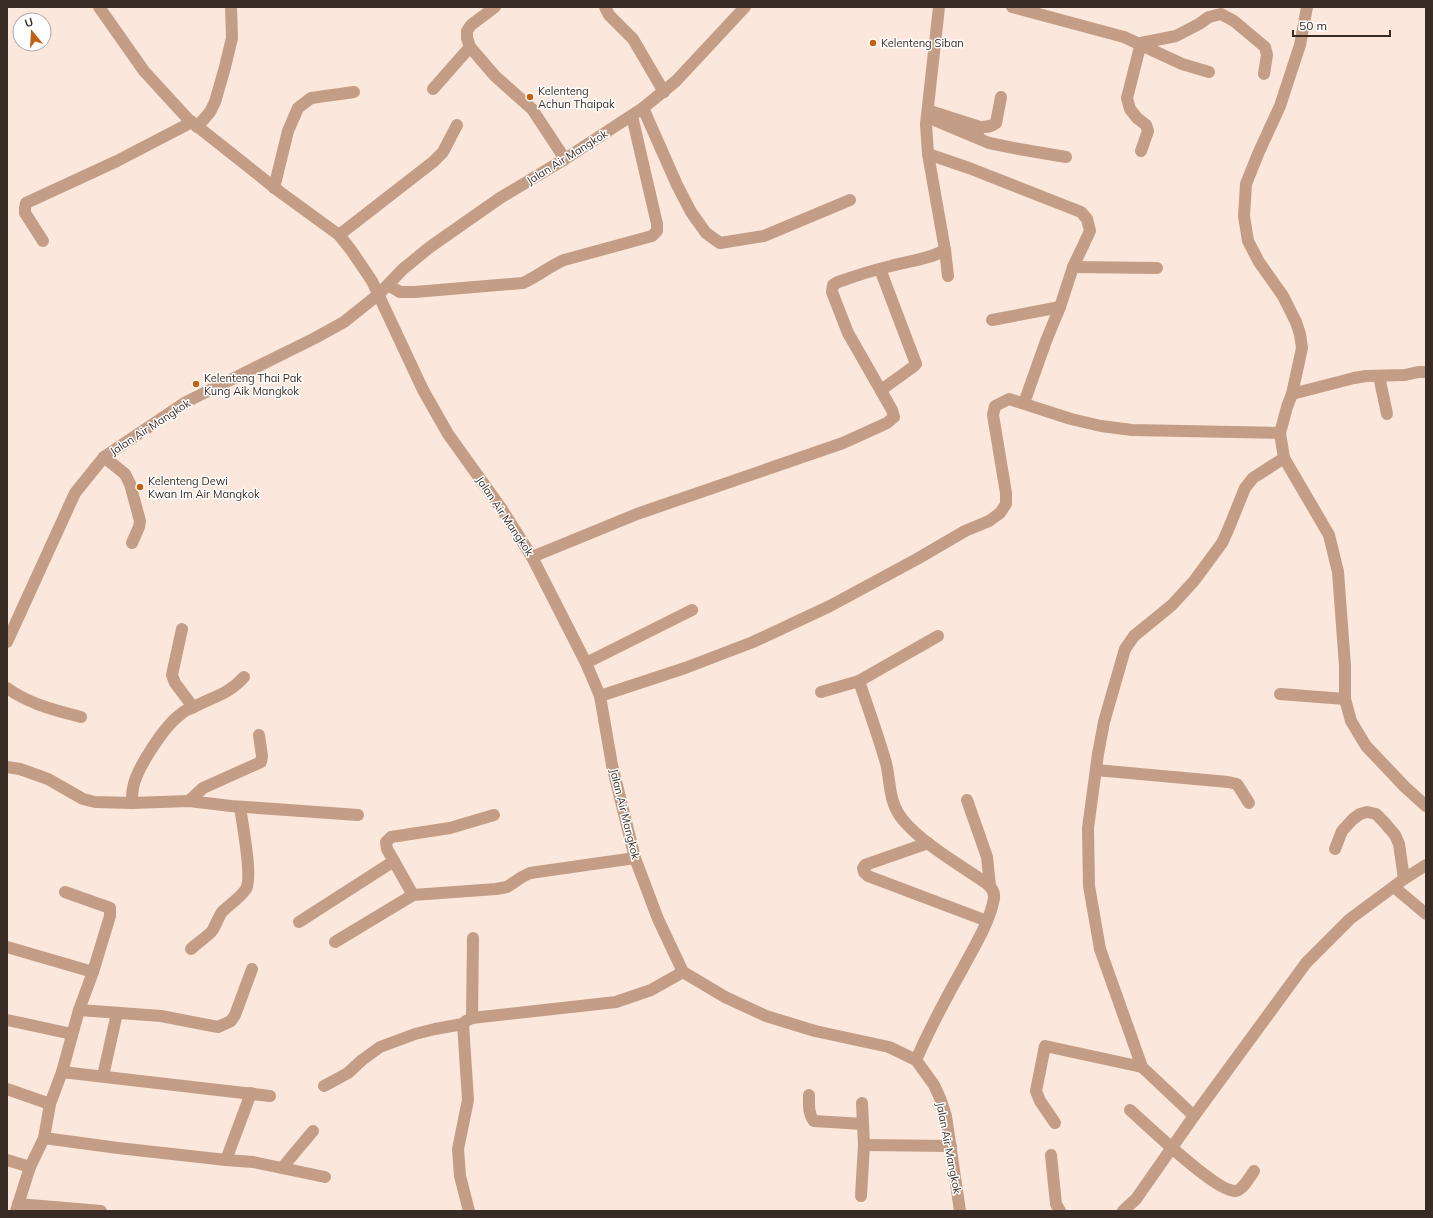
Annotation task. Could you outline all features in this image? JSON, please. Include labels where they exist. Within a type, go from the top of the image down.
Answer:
[{"type":"street","name":"Jalan Air Mangkok","points":[[99,7],[144,71],[194,124],[274,188],[339,235],[372,281],[422,390],[448,434],[501,508],[532,557],[586,663],[600,696],[612,765],[635,858],[658,919],[684,972],[725,997],[766,1016],[815,1031],[889,1047],[916,1060],[934,1085],[946,1116],[960,1211]]},
{"type":"street","points":[[43,241],[25,213],[24,208],[26,203],[194,124],[210,112],[215,102],[232,38],[231,7]]},
{"type":"street","points":[[495,7],[471,25],[467,31],[467,38],[470,47],[495,76],[532,109],[565,159]]},
{"type":"street","points":[[605,7],[609,15],[633,39],[664,92]]},
{"type":"street","name":"Jalan Air Mangkok","points":[[7,642],[75,493],[104,457],[186,402],[344,322],[379,294],[403,270],[430,247],[500,198],[632,116],[664,92],[745,7]]},
{"type":"street","points":[[939,7],[926,124],[928,154],[945,250],[948,276]]},
{"type":"street","points":[[1012,7],[1044,11],[1124,37],[1182,64],[1209,72]]},
{"type":"street","points":[[1307,7],[1300,45],[1280,106],[1246,184],[1244,216],[1248,241],[1259,262],[1283,296],[1296,322],[1300,334],[1302,348],[1292,394],[1280,433],[1284,458],[1329,535],[1338,572],[1345,666],[1345,699],[1352,721],[1366,746],[1405,787],[1426,806]]},
{"type":"street","points":[[1141,44],[1176,36],[1209,17],[1221,14],[1246,31],[1265,47],[1267,55],[1264,74]]},
{"type":"street","points":[[1141,44],[1127,98],[1130,110],[1146,126],[1148,131],[1141,151]]},
{"type":"street","points":[[433,90],[470,47]]},
{"type":"street","points":[[274,188],[288,131],[298,108],[311,98],[354,92]]},
{"type":"street","points":[[978,132],[996,123],[1001,97]]},
{"type":"street","points":[[643,108],[677,185],[691,212],[706,233],[720,243],[764,236],[850,200]]},
{"type":"street","points":[[927,113],[978,132],[989,143],[1066,157]]},
{"type":"street","points":[[388,285],[400,292],[415,292],[523,283],[536,277],[552,265],[564,260],[652,236],[657,231],[657,224],[632,116]]},
{"type":"street","points":[[339,235],[433,162],[443,152],[456,126]]},
{"type":"street","points":[[928,154],[969,168],[1081,212],[1087,219],[1090,231],[1073,267],[1060,307],[1024,403]]},
{"type":"street","points":[[532,557],[637,514],[843,443],[887,423],[894,417],[892,410],[848,333],[832,292],[833,285],[838,282],[880,269],[940,253],[945,250]]},
{"type":"street","points":[[1073,267],[1157,268]]},
{"type":"street","points":[[880,269],[916,364],[881,390]]},
{"type":"street","points":[[992,320],[1060,307]]},
{"type":"street","points":[[1292,394],[1354,378],[1426,372]]},
{"type":"street","points":[[1379,376],[1387,414]]},
{"type":"street","points":[[600,696],[684,668],[753,642],[830,606],[965,531],[989,521],[1000,513],[1006,504],[1006,492],[993,415],[994,406],[1009,399],[1071,419],[1101,426],[1132,430],[1280,433]]},
{"type":"street","points":[[104,457],[125,474],[130,484],[140,521],[132,543]]},
{"type":"street","points":[[1194,1116],[1142,1066],[1100,949],[1089,886],[1088,828],[1104,722],[1125,649],[1134,636],[1172,605],[1194,581],[1222,543],[1245,488],[1253,478],[1284,458]]},
{"type":"street","points":[[586,663],[692,610]]},
{"type":"street","points":[[182,629],[172,675],[175,683],[193,707]]},
{"type":"street","points":[[821,692],[859,681],[938,636]]},
{"type":"street","points":[[132,803],[133,787],[142,764],[158,740],[180,714],[226,693],[236,686],[244,677]]},
{"type":"street","points":[[859,681],[886,764],[890,792],[894,806],[902,819],[928,843],[990,886],[994,892],[994,898],[987,921],[933,1022],[916,1060]]},
{"type":"street","points":[[7,688],[19,697],[53,710],[81,717]]},
{"type":"street","points":[[1280,694],[1345,699]]},
{"type":"street","points":[[189,801],[204,788],[261,762],[262,756],[259,735]]},
{"type":"street","points":[[7,767],[20,769],[48,779],[83,798],[95,802],[132,803],[189,801],[240,807],[358,815]]},
{"type":"street","points":[[1096,770],[1228,782],[1237,784],[1249,803]]},
{"type":"street","points":[[967,800],[988,857],[990,886]]},
{"type":"street","points":[[191,948],[212,931],[218,918],[226,908],[242,895],[247,887],[248,878],[246,854],[240,807]]},
{"type":"street","points":[[1335,849],[1342,831],[1354,819],[1360,814],[1367,812],[1376,814],[1396,835],[1399,844],[1399,883],[1426,914]]},
{"type":"street","points":[[413,895],[387,849],[386,842],[391,837],[450,828],[494,815]]},
{"type":"street","points":[[928,843],[864,865],[864,872],[868,876],[987,921]]},
{"type":"street","points":[[335,942],[413,895],[496,889],[507,887],[530,873],[635,858]]},
{"type":"street","points":[[299,922],[394,862]]},
{"type":"street","points":[[1123,1211],[1136,1199],[1194,1116],[1306,963],[1350,919],[1426,865]]},
{"type":"street","points":[[65,892],[110,908],[110,916],[93,972],[79,1010],[62,1072],[50,1104],[44,1138],[30,1167],[17,1207],[101,1211]]},
{"type":"street","points":[[469,1211],[460,1176],[458,1149],[468,1100],[467,1021],[473,938]]},
{"type":"street","points":[[7,947],[93,972]]},
{"type":"street","points":[[79,1010],[161,1016],[218,1027],[231,1021],[235,1015],[252,969]]},
{"type":"street","points":[[324,1086],[348,1073],[362,1060],[380,1047],[422,1032],[467,1021],[616,1002],[651,990],[684,972]]},
{"type":"street","points":[[103,1076],[117,1013]]},
{"type":"street","points":[[7,1020],[72,1034]]},
{"type":"street","points":[[1055,1123],[1040,1101],[1036,1091],[1045,1046],[1142,1066]]},
{"type":"street","points":[[62,1072],[270,1096]]},
{"type":"street","points":[[7,1089],[50,1104]]},
{"type":"street","points":[[226,1160],[251,1093]]},
{"type":"street","points":[[809,1095],[809,1110],[814,1121],[863,1124]]},
{"type":"street","points":[[861,1196],[864,1145],[862,1103]]},
{"type":"street","points":[[1130,1110],[1197,1169],[1223,1187],[1235,1191],[1240,1190],[1254,1171]]},
{"type":"street","points":[[282,1168],[313,1131]]},
{"type":"street","points":[[44,1138],[254,1162],[325,1177]]},
{"type":"street","points":[[864,1145],[951,1146]]},
{"type":"street","points":[[1051,1155],[1056,1204],[1060,1211]]},
{"type":"street","points":[[7,1160],[30,1167]]},
{"type":"place","name":"Kelenteng Siban","points":[[873,43]]},
{"type":"place","name":"Kelenteng Achun Thaipak","points":[[530,97]]},
{"type":"place","name":"Kelenteng Thai Pak Kung Aik Mangkok","points":[[196,384]]},
{"type":"place","name":"Kelenteng Dewi Kwan Im Air Mangkok","points":[[140,487]]}]
